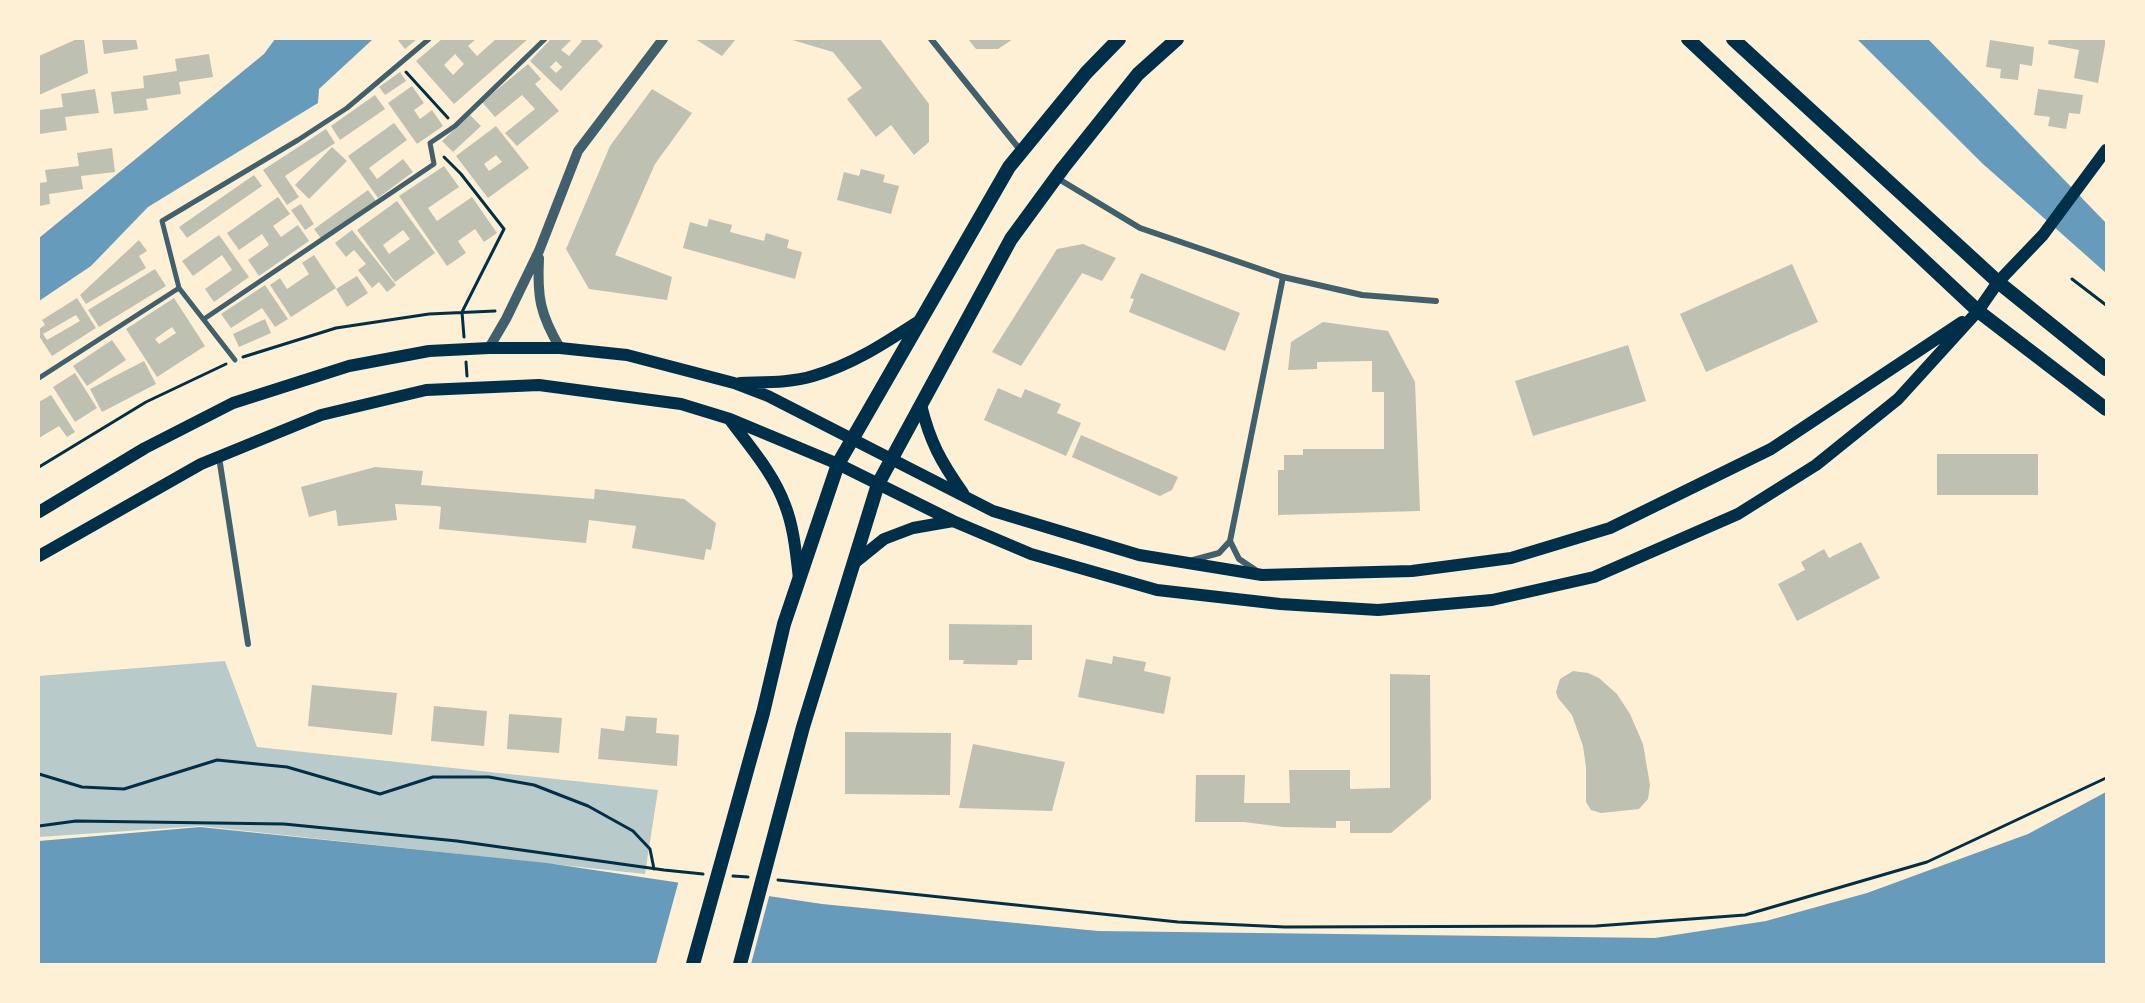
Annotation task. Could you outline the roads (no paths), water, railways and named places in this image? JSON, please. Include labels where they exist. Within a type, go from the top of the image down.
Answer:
[{"type":"main road","points":[[693,964],[763,713],[784,624],[838,464],[1009,167],[1086,73],[1119,39]]},
{"type":"main road","points":[[740,964],[803,727],[878,484],[1011,239],[1056,177],[1138,74],[1177,39]]},
{"type":"main road","points":[[1688,39],[1978,311],[2106,409]]},
{"type":"main road","points":[[1733,39],[1998,282],[2106,369]]},
{"type":"main road","points":[[39,556],[201,464],[321,415],[426,390],[539,385],[681,404],[730,419],[838,464],[953,521],[1031,554],[1157,590],[1280,604],[1378,610],[1492,600],[1594,577],[1738,514],[1816,465],[1899,399],[1978,311],[1998,282],[2043,235],[2103,155]]},
{"type":"main road","points":[[39,512],[145,448],[233,404],[349,366],[429,351],[560,348],[627,355],[734,383],[768,396],[993,511],[1139,555],[1262,575],[1412,571],[1511,558],[1610,528],[1771,449],[1978,311]]},
{"type":"main road","points":[[734,383],[785,381],[813,377],[863,357],[919,321]]},
{"type":"main road","points":[[921,405],[927,428],[942,464],[965,496]]},
{"type":"main road","points":[[730,419],[767,469],[785,504],[791,526],[799,578]]},
{"type":"main road","points":[[854,564],[884,539],[913,528],[953,521]]},
{"type":"street","points":[[235,360],[179,288],[162,221],[347,108],[429,39]]},
{"type":"street","points":[[204,319],[434,164],[430,143],[455,126],[545,39]]},
{"type":"street","points":[[489,348],[539,251],[578,151],[663,39]]},
{"type":"street","points":[[931,39],[1022,152]]},
{"type":"street","points":[[1056,177],[1140,228],[1283,277],[1362,295],[1436,301]]},
{"type":"street","points":[[539,251],[538,287],[541,305],[546,325],[560,348]]},
{"type":"street","points":[[1185,562],[1219,553],[1230,541],[1283,277]]},
{"type":"street","points":[[39,378],[179,288]]},
{"type":"street","points":[[219,456],[248,644]]},
{"type":"street","points":[[1230,541],[1239,559],[1262,575]]},
{"type":"water","points":[[275,39],[373,39],[319,89],[318,103],[148,207],[91,266],[39,301],[39,238],[264,54]]},
{"type":"water","points":[[1857,39],[1928,39],[2106,223],[2106,273],[1983,164]]},
{"type":"water","points":[[2106,792],[2106,964],[39,964],[39,841],[200,827],[547,863],[822,904],[1098,931],[1655,938],[1766,921],[1867,893],[2028,834]]}]
